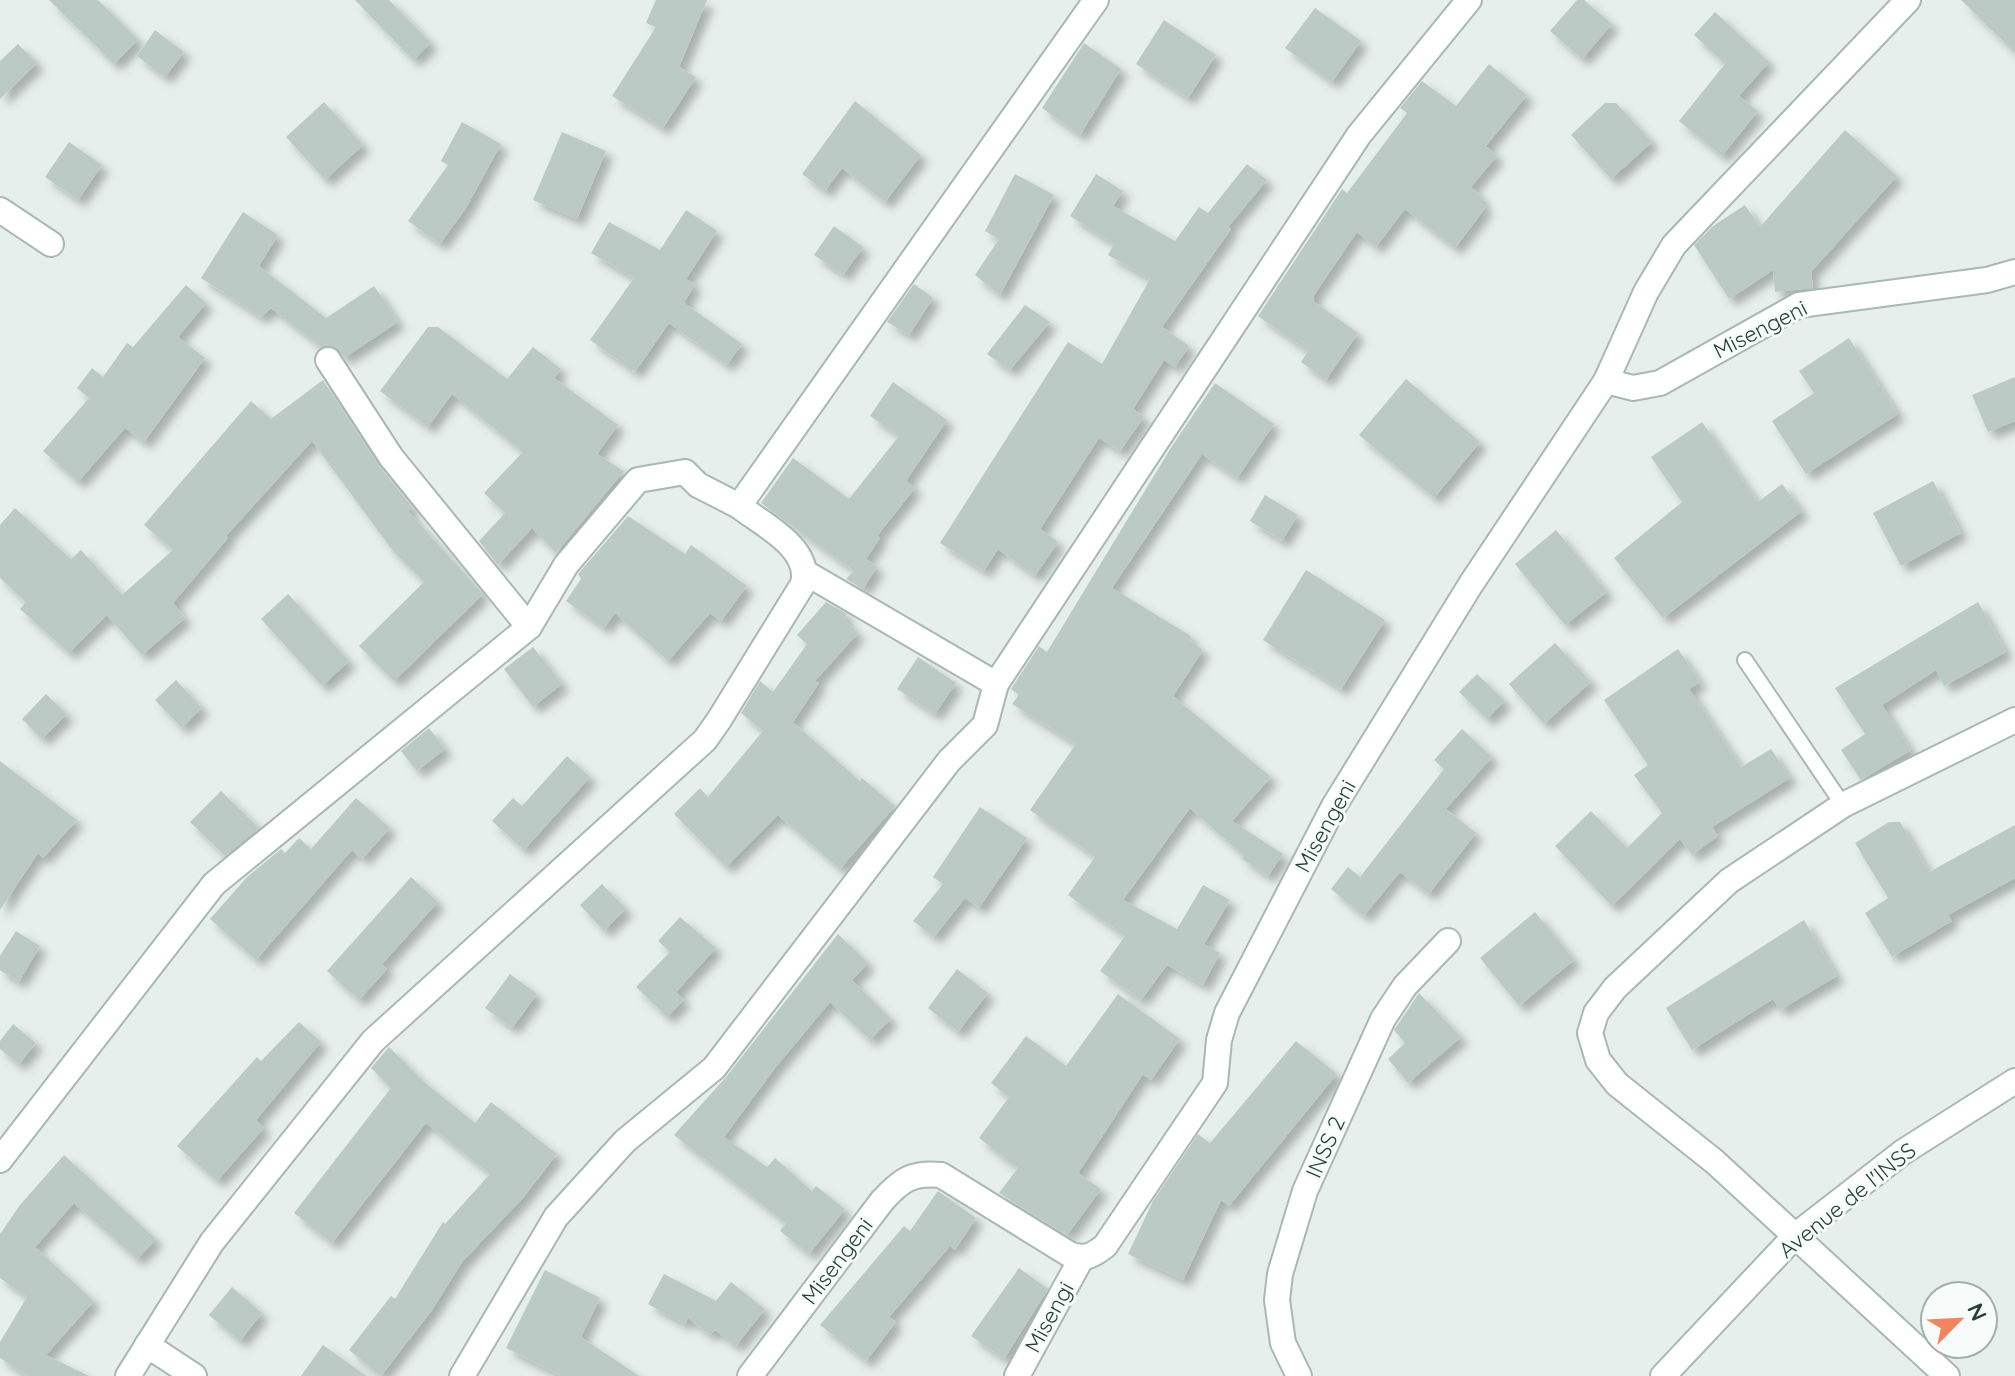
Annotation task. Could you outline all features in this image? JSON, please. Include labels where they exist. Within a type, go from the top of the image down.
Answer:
[{"type":"street","points":[[739,506],[1096,0]]},
{"type":"street","points":[[462,1376],[556,1217],[625,1141],[714,1068],[949,761],[985,725],[996,684],[1359,135],[1469,0]]},
{"type":"street","points":[[1606,381],[1646,292],[1674,245],[1908,0]]},
{"type":"street","points":[[0,210],[51,244]]},
{"type":"street","name":"Misengeni","points":[[750,1376],[882,1201],[900,1181],[919,1172],[941,1175],[1081,1259],[1092,1256],[1105,1246],[1200,1110],[1215,1083],[1219,1040],[1227,1013],[1334,806],[1471,584],[1606,381],[1633,388],[1660,383],[1799,305],[1987,280],[2015,272]]},
{"type":"street","points":[[328,360],[391,457],[529,627]]},
{"type":"street","points":[[0,1160],[214,884],[529,627],[566,565],[638,480],[685,472],[698,485],[739,506],[798,553],[806,573],[803,584],[705,740],[373,1041],[212,1242],[128,1376]]},
{"type":"street","points":[[806,573],[996,684]]},
{"type":"street","points":[[1947,1376],[1715,1162],[1617,1084],[1598,1060],[1590,1033],[1596,1013],[1615,988],[1729,881],[1843,805],[2015,720]]},
{"type":"street","name":"INSS 2","points":[[1298,1375],[1283,1343],[1277,1300],[1280,1274],[1305,1191],[1383,1019],[1405,986],[1448,941]]},
{"type":"street","name":"Avenue de l'INSS","points":[[1663,1376],[1796,1235],[1903,1152],[2015,1081]]},
{"type":"street","name":"Misengi","points":[[1017,1376],[1081,1259]]},
{"type":"street","points":[[147,1345],[194,1376]]},
{"type":"lane","points":[[1745,660],[1843,805]]},
{"type":"building","points":[[49,0],[98,0],[138,40],[114,64]]},
{"type":"building","points":[[355,0],[389,0],[431,43],[413,60]]},
{"type":"building","points":[[656,0],[707,0],[679,67],[696,77],[663,128],[612,96],[656,27],[646,23]]},
{"type":"building","points":[[1577,0],[1584,0],[1612,24],[1582,59],[1550,31]]},
{"type":"building","points":[[1961,0],[2015,0],[2015,53]]},
{"type":"building","points":[[1315,8],[1361,41],[1332,82],[1285,48]]},
{"type":"building","points":[[1715,12],[1769,62],[1739,96],[1758,111],[1722,156],[1679,121],[1725,64],[1694,35]]},
{"type":"building","points":[[1164,20],[1216,55],[1188,98],[1136,64]]},
{"type":"building","points":[[155,30],[184,52],[165,77],[137,56]]},
{"type":"building","points":[[1084,43],[1121,69],[1080,135],[1042,108]]},
{"type":"building","points":[[18,44],[37,63],[0,99],[0,61]]},
{"type":"building","points":[[1489,64],[1527,95],[1486,146],[1497,156],[1471,187],[1483,198],[1480,202],[1486,207],[1455,248],[1405,209],[1376,247],[1357,232],[1314,295],[1313,301],[1358,333],[1326,380],[1301,362],[1308,351],[1258,316],[1342,189],[1347,193],[1407,113],[1400,108],[1422,81],[1456,106]]},
{"type":"building","points":[[855,101],[921,155],[885,202],[842,168],[825,191],[802,174]]},
{"type":"building","points":[[324,102],[363,145],[325,180],[286,137]]},
{"type":"building","points":[[1605,103],[1616,103],[1652,142],[1611,179],[1571,135]]},
{"type":"building","points":[[462,122],[501,144],[466,208],[440,244],[408,221],[448,165],[441,161]]},
{"type":"building","points":[[1845,130],[1897,176],[1811,272],[1813,288],[1775,292],[1773,270],[1729,299],[1694,245],[1713,226],[1745,205],[1760,227]]},
{"type":"building","points":[[562,132],[606,151],[577,219],[533,200]]},
{"type":"building","points":[[69,142],[102,165],[78,200],[45,177]]},
{"type":"building","points":[[1247,164],[1267,180],[1228,227],[1231,229],[1162,327],[1189,346],[1175,367],[1164,360],[1133,409],[1144,417],[1120,451],[1099,438],[1040,529],[1058,542],[1035,576],[998,549],[984,571],[940,543],[1068,342],[1102,364],[1150,279],[1108,255],[1114,244],[1070,216],[1096,174],[1123,191],[1113,206],[1175,241],[1199,207],[1208,213]]},
{"type":"building","points":[[1015,174],[1054,195],[1000,295],[975,275],[999,239],[985,231]]},
{"type":"building","points":[[686,210],[717,231],[686,279],[695,284],[684,303],[742,344],[727,365],[669,323],[635,372],[590,340],[634,278],[591,253],[609,222],[660,250]]},
{"type":"building","points":[[243,212],[278,235],[259,266],[326,318],[374,286],[398,322],[344,358],[335,347],[322,347],[271,308],[261,317],[201,278]]},
{"type":"building","points":[[834,226],[863,247],[843,275],[814,255]]},
{"type":"building","points":[[914,284],[933,298],[909,335],[887,322]]},
{"type":"building","points":[[186,285],[206,303],[178,337],[205,358],[144,442],[125,428],[78,482],[43,451],[89,398],[77,388],[92,368],[103,377],[127,343],[133,347]]},
{"type":"building","points":[[1025,305],[1050,322],[1010,370],[987,354]]},
{"type":"building","points":[[428,327],[438,327],[507,379],[533,347],[561,369],[554,378],[618,425],[597,454],[624,471],[556,553],[532,528],[498,565],[479,541],[505,513],[484,493],[523,452],[452,394],[428,427],[380,391]]},
{"type":"building","points":[[1849,338],[1898,414],[1806,474],[1772,421],[1814,393],[1799,371]]},
{"type":"building","points":[[2015,377],[2015,421],[1988,432],[1972,395]]},
{"type":"building","points":[[1406,379],[1480,442],[1434,498],[1359,435]]},
{"type":"building","points":[[323,380],[378,465],[413,508],[408,511],[483,594],[394,681],[359,646],[424,582],[393,551],[312,441],[226,536],[228,538],[173,603],[185,618],[142,655],[107,615],[69,653],[20,609],[26,602],[0,578],[0,525],[15,508],[71,559],[81,550],[122,595],[173,550],[144,525],[251,401],[271,419]]},
{"type":"building","points":[[893,382],[947,420],[906,481],[915,488],[877,536],[880,538],[866,559],[877,567],[863,589],[846,579],[854,571],[761,503],[793,458],[849,499],[899,436],[870,416]]},
{"type":"building","points":[[1215,383],[1274,424],[1237,478],[1202,454],[1112,588],[1191,636],[1189,640],[1203,650],[1173,696],[1271,777],[1232,821],[1283,854],[1268,876],[1242,859],[1244,856],[1190,808],[1123,900],[1177,929],[1203,885],[1230,900],[1204,944],[1220,953],[1203,985],[1167,965],[1141,1000],[1100,971],[1125,936],[1068,895],[1095,857],[1030,810],[1076,744],[1012,704],[1019,695],[1011,689],[1039,646],[1047,652],[1172,446]]},
{"type":"building","points":[[1702,422],[1758,502],[1782,484],[1802,511],[1663,618],[1614,558],[1682,502],[1651,457]]},
{"type":"building","points":[[1933,481],[1961,533],[1901,566],[1873,513]]},
{"type":"building","points":[[1265,495],[1298,515],[1282,541],[1250,521]]},
{"type":"building","points":[[628,516],[685,554],[691,545],[747,586],[721,621],[710,613],[668,661],[615,613],[604,628],[566,601],[581,579],[578,574]]},
{"type":"building","points":[[1556,530],[1607,592],[1565,625],[1515,564]]},
{"type":"building","points":[[1306,570],[1385,620],[1341,689],[1263,640]]},
{"type":"building","points":[[288,594],[349,661],[322,686],[261,619]]},
{"type":"building","points":[[826,602],[847,614],[844,619],[858,633],[815,681],[819,683],[793,722],[860,781],[862,778],[895,806],[840,869],[778,815],[726,867],[674,814],[700,788],[708,797],[763,731],[741,713],[760,681],[773,692],[807,644],[797,635]]},
{"type":"building","points":[[1978,602],[2006,652],[1944,686],[1936,670],[1882,705],[1911,750],[1861,780],[1841,750],[1865,734],[1835,688]]},
{"type":"building","points":[[1555,643],[1591,682],[1544,724],[1509,684]]},
{"type":"building","points":[[533,647],[562,684],[533,707],[504,669]]},
{"type":"building","points":[[1678,649],[1700,682],[1689,689],[1741,767],[1771,749],[1790,778],[1712,827],[1718,836],[1692,855],[1680,839],[1612,906],[1555,846],[1591,811],[1627,848],[1662,813],[1634,775],[1648,765],[1604,700]]},
{"type":"building","points":[[918,657],[956,683],[935,714],[897,689]]},
{"type":"building","points":[[1477,674],[1505,701],[1487,719],[1459,692]]},
{"type":"building","points":[[176,680],[202,708],[182,728],[155,700]]},
{"type":"building","points":[[46,694],[67,714],[42,739],[22,719]]},
{"type":"building","points":[[429,728],[445,749],[417,771],[401,751]]},
{"type":"building","points":[[1462,729],[1492,757],[1446,809],[1476,833],[1429,894],[1400,872],[1364,916],[1331,889],[1348,867],[1360,877],[1444,769],[1434,760]]},
{"type":"building","points":[[567,756],[590,777],[524,850],[492,821],[513,798],[522,806]]},
{"type":"building","points":[[0,761],[77,820],[43,858],[38,853],[0,910]]},
{"type":"building","points":[[221,791],[259,828],[225,856],[190,822]]},
{"type":"building","points":[[356,798],[390,828],[362,859],[352,850],[256,960],[210,919],[247,877],[281,849],[285,853],[299,838],[311,849]]},
{"type":"building","points":[[980,807],[1027,838],[979,908],[965,898],[934,937],[913,921],[943,884],[933,877]]},
{"type":"building","points":[[1889,822],[1900,822],[1929,872],[2015,825],[2015,878],[1948,915],[1952,921],[1892,957],[1865,913],[1888,898],[1855,843]]},
{"type":"building","points":[[411,877],[438,902],[382,964],[387,969],[359,1000],[327,971]]},
{"type":"building","points":[[602,884],[626,909],[604,931],[580,905]]},
{"type":"building","points":[[1535,912],[1574,960],[1519,1006],[1480,958]]},
{"type":"building","points":[[680,917],[716,948],[676,992],[684,1000],[667,1017],[636,987],[670,952],[658,941]]},
{"type":"building","points":[[1804,920],[1837,976],[1780,1010],[1773,999],[1692,1050],[1666,1008]]},
{"type":"building","points":[[16,931],[40,946],[19,982],[0,970],[0,956]]},
{"type":"building","points":[[838,934],[868,963],[852,980],[891,1019],[870,1040],[830,1002],[775,1068],[724,1137],[767,1167],[775,1158],[812,1191],[816,1186],[845,1209],[809,1254],[780,1231],[786,1223],[674,1135],[726,1077]]},
{"type":"building","points":[[957,969],[988,993],[958,1032],[928,1008]]},
{"type":"building","points":[[510,974],[537,994],[512,1028],[485,1008]]},
{"type":"building","points":[[1419,993],[1461,1037],[1408,1083],[1388,1059],[1405,1043],[1394,1030]]},
{"type":"building","points":[[1118,994],[1180,1039],[1151,1080],[1143,1074],[1078,1173],[1101,1189],[1067,1235],[999,1193],[1018,1168],[979,1138],[1009,1097],[991,1083],[1026,1036],[1066,1066]]},
{"type":"building","points":[[299,1022],[321,1042],[256,1120],[264,1128],[217,1181],[177,1146],[257,1057],[261,1061]]},
{"type":"building","points":[[13,1024],[36,1043],[19,1064],[0,1049],[0,1041]]},
{"type":"building","points":[[1296,1041],[1337,1074],[1229,1206],[1221,1200],[1183,1280],[1128,1254],[1153,1201],[1198,1134],[1210,1143]]},
{"type":"building","points":[[389,1047],[423,1081],[475,1123],[491,1102],[557,1154],[522,1199],[462,1262],[432,1310],[381,1376],[349,1350],[391,1296],[395,1299],[443,1222],[445,1224],[490,1174],[426,1123],[332,1243],[294,1213],[391,1088],[371,1068]]},
{"type":"building","points":[[64,1155],[156,1239],[137,1259],[74,1203],[35,1247],[94,1301],[46,1355],[89,1376],[28,1376],[0,1358],[0,1342],[27,1297],[0,1278],[0,1234],[20,1205]]},
{"type":"building","points":[[938,1191],[976,1218],[955,1250],[950,1246],[889,1317],[896,1322],[866,1361],[820,1325],[904,1226],[910,1231]]},
{"type":"building","points":[[1019,1268],[1048,1289],[1004,1359],[971,1336]]},
{"type":"building","points":[[545,1270],[600,1298],[581,1337],[639,1376],[561,1376],[506,1348]]},
{"type":"building","points":[[664,1274],[716,1301],[731,1282],[765,1309],[736,1346],[715,1330],[710,1335],[688,1318],[685,1324],[648,1304]]},
{"type":"building","points":[[232,1287],[262,1313],[240,1341],[209,1315]]},
{"type":"building","points":[[323,1345],[366,1376],[301,1376]]}]
